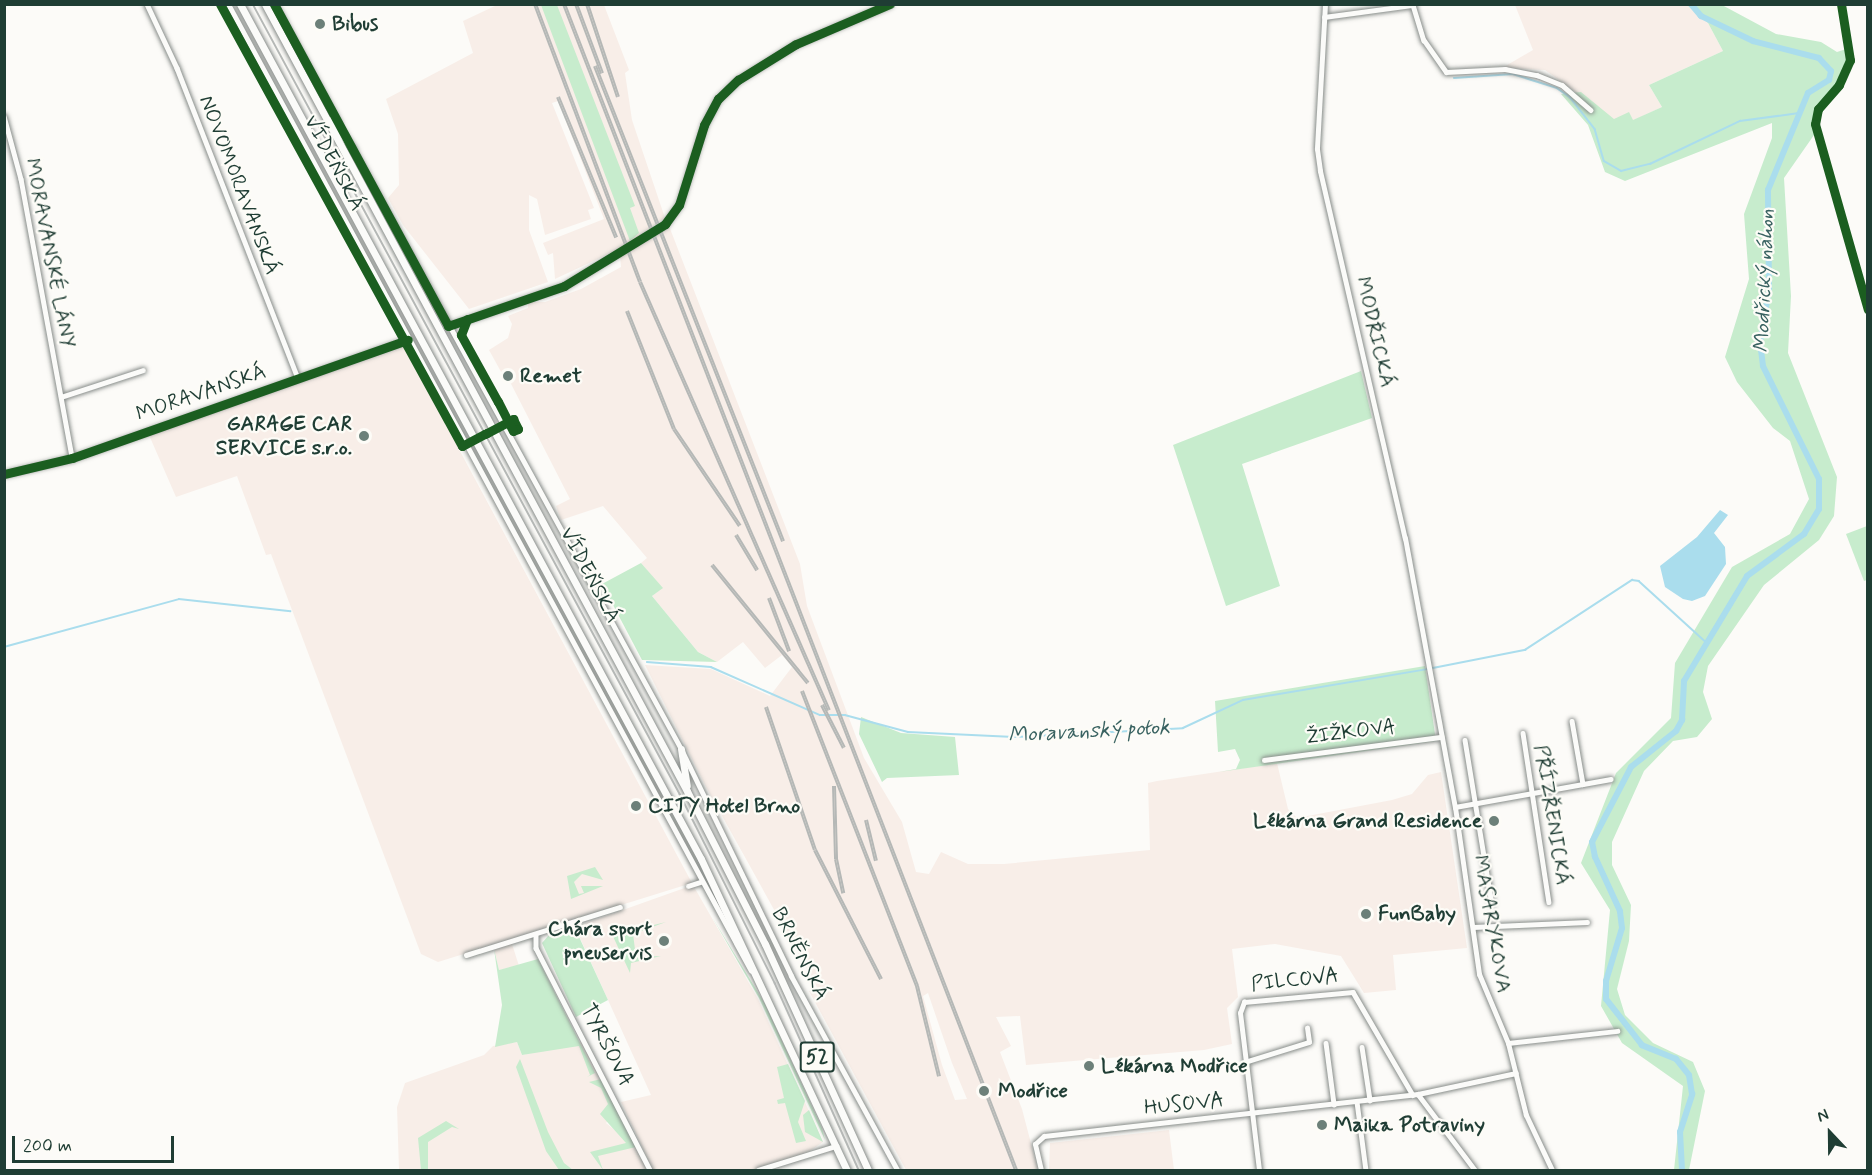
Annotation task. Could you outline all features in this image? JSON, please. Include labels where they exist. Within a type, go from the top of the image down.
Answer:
[{"type":"highway","name":"VÍDEŇSKÁ","points":[[240,4],[670,800],[776,1015],[847,1170]]},
{"type":"highway","name":"VÍDEŇSKÁ","points":[[265,4],[687,791],[765,944],[868,1170]]},
{"type":"highway","points":[[291,52],[353,150]]},
{"type":"highway","points":[[681,749],[687,791]]},
{"type":"street","name":"NOVOMORAVANSKÁ","points":[[147,4],[177,68],[298,378]]},
{"type":"street","name":"VÍDEŇSKÁ","points":[[228,4],[700,882],[776,1015]]},
{"type":"street","name":"VÍDEŇSKÁ","points":[[274,4],[681,749]]},
{"type":"street","points":[[448,326],[564,286],[669,222],[681,200],[704,125],[718,99],[738,80],[796,44],[890,4]]},
{"type":"street","name":"MODŘICKÁ","points":[[1325,4],[1320,171],[1401,517],[1430,673]]},
{"type":"street","points":[[1324,17],[1406,6],[1416,10],[1425,40],[1446,72],[1504,69],[1537,75],[1562,85],[1591,110]]},
{"type":"street","name":"MORAVANSKÉ LÁNY","points":[[4,116],[21,179],[72,458]]},
{"type":"street","name":"MORAVANSKÁ","points":[[4,474],[72,458],[408,339]]},
{"type":"street","points":[[61,397],[143,370]]},
{"type":"street","name":"MASARYKOVA","points":[[1430,673],[1455,807],[1473,927],[1489,1004],[1508,1043],[1526,1114],[1552,1170]]},
{"type":"street","points":[[1572,721],[1583,784]]},
{"type":"street","name":"PŘÍZŘENICKÁ","points":[[1523,733],[1549,902]]},
{"type":"street","name":"ŽIŽKOVA","points":[[1264,760],[1442,737]]},
{"type":"street","name":"MASARYKOVA","points":[[1465,740],[1492,904]]},
{"type":"street","name":"BRNĚNSKÁ","points":[[681,749],[791,976],[897,1170]]},
{"type":"street","points":[[1455,807],[1610,779]]},
{"type":"street","points":[[688,886],[700,882]]},
{"type":"street","points":[[466,956],[620,907]]},
{"type":"street","points":[[1473,927],[1587,922]]},
{"type":"street","name":"TYRŠOVA","points":[[536,934],[536,948],[650,1170]]},
{"type":"street","name":"PILCOVA","points":[[1245,1062],[1241,1005],[1333,991],[1353,992],[1416,1095]]},
{"type":"street","points":[[1259,1170],[1245,1062],[1309,1042],[1307,1028]]},
{"type":"street","points":[[1508,1043],[1617,1031]]},
{"type":"street","points":[[1326,1043],[1334,1104]]},
{"type":"street","points":[[1362,1047],[1370,1100]]},
{"type":"street","name":"HUSOVA","points":[[1041,1170],[1037,1139],[1416,1095],[1516,1073]]},
{"type":"street","points":[[1416,1095],[1475,1170]]},
{"type":"street","points":[[1357,1102],[1366,1170]]},
{"type":"street","points":[[758,1170],[836,1146]]},
{"type":"shaded area","points":[[497,5],[604,5],[629,70],[625,73],[632,120],[665,218],[619,249],[555,279],[553,253],[548,255],[543,243],[604,219],[558,101],[552,103],[594,208],[588,210],[591,219],[545,235],[537,199],[529,195],[529,230],[548,282],[469,309],[403,225],[388,198],[399,185],[398,134],[386,99],[473,53],[463,21]]},
{"type":"shaded area","points":[[1515,5],[1687,5],[1708,23],[1723,51],[1649,85],[1662,107],[1632,121],[1613,119],[1545,70],[1502,68],[1533,50]]},
{"type":"shaded area","points":[[669,226],[800,564],[807,606],[864,758],[902,822],[916,872],[929,874],[941,852],[968,864],[1004,864],[1150,850],[1148,783],[1157,781],[1277,763],[1288,809],[1297,818],[1412,794],[1428,775],[1441,772],[1467,948],[1393,955],[1396,990],[1364,993],[1341,956],[1275,944],[1232,949],[1238,997],[1227,1008],[1232,1044],[1204,1050],[1026,1065],[1020,1016],[996,1017],[1011,1046],[1000,1052],[1022,1109],[1038,1170],[906,1170],[809,991],[818,989],[706,787],[645,665],[711,669],[770,696],[792,667],[782,655],[765,668],[743,642],[717,662],[698,652],[652,596],[662,588],[641,563],[647,558],[603,506],[561,520],[556,506],[570,499],[508,378],[505,379],[489,350],[508,338],[512,324],[508,316],[528,308],[528,302],[545,302],[581,289],[621,267],[620,255]],"holes":[[[928,993],[967,1099],[955,1100],[942,1065],[923,996]]]},
{"type":"shaded area","points":[[404,347],[692,883],[438,962],[421,954],[271,554],[266,555],[237,476],[176,497],[149,435]]},
{"type":"shaded area","points":[[693,885],[758,999],[823,1142],[798,1159],[750,1170],[653,1170],[621,1102],[651,1095],[575,927]]},
{"type":"shaded area","points":[[512,944],[519,966],[499,970],[494,949]]},
{"type":"shaded area","points":[[517,1042],[522,1055],[581,1042],[589,1051],[615,1113],[606,1123],[636,1147],[647,1170],[399,1170],[397,1107],[405,1083],[484,1055],[493,1046]]},
{"type":"shaded area","points":[[1169,1130],[1174,1170],[1049,1170],[1050,1143]]},
{"type":"green space","points":[[541,5],[557,5],[635,206],[630,208],[639,233],[630,241]]},
{"type":"green space","points":[[1687,5],[1722,5],[1776,34],[1821,42],[1837,52],[1849,48],[1849,55],[1840,80],[1818,107],[1814,135],[1784,178],[1791,296],[1788,353],[1837,477],[1834,516],[1819,540],[1764,585],[1708,666],[1703,692],[1712,719],[1697,737],[1673,741],[1644,771],[1612,842],[1612,865],[1631,905],[1629,941],[1617,989],[1625,1015],[1653,1043],[1693,1062],[1705,1091],[1689,1170],[1674,1170],[1683,1086],[1622,1043],[1601,1006],[1610,910],[1581,863],[1616,773],[1671,718],[1675,663],[1732,567],[1790,534],[1809,499],[1790,441],[1773,428],[1737,382],[1725,357],[1749,279],[1744,214],[1772,138],[1772,123],[1625,181],[1605,172],[1588,125],[1561,94],[1581,92],[1614,119],[1629,112],[1633,120],[1662,107],[1649,85],[1723,51],[1708,23]]},
{"type":"green space","points":[[1361,371],[1372,418],[1242,464],[1280,586],[1226,606],[1173,445]]},
{"type":"green space","points":[[1867,526],[1867,580],[1864,581],[1846,534]]},
{"type":"green space","points":[[641,563],[663,588],[652,596],[698,652],[717,662],[642,660],[602,584]]},
{"type":"green space","points":[[1425,666],[1436,741],[1219,772],[1236,769],[1240,760],[1235,749],[1218,752],[1215,701]]},
{"type":"green space","points":[[861,717],[901,733],[955,737],[959,775],[887,778],[882,782],[859,734]]},
{"type":"green space","points":[[595,867],[603,880],[582,874],[574,882],[579,894],[584,893],[581,886],[603,886],[571,899],[567,876]]},
{"type":"green space","points":[[712,917],[765,1004],[822,1128],[825,1140],[759,998]]},
{"type":"green space","points":[[666,922],[633,934],[636,957],[661,956],[631,963],[630,973],[610,930],[621,933]]},
{"type":"green space","points":[[586,923],[575,928],[608,1000],[576,1017],[542,943],[549,935]]},
{"type":"green space","points":[[494,949],[499,970],[538,959],[595,1073],[587,1077],[590,1075],[579,1046],[522,1055],[517,1042],[495,1047],[502,1005]]},
{"type":"green space","points":[[520,1059],[548,1132],[564,1163],[573,1170],[559,1170],[546,1151],[516,1067]]},
{"type":"green space","points":[[788,1064],[805,1101],[798,1122],[806,1141],[796,1143],[785,1103],[778,1104],[777,1100],[784,1098],[777,1067]]},
{"type":"green space","points":[[601,1079],[636,1147],[598,1156],[603,1170],[590,1152],[626,1143],[600,1114],[608,1104],[601,1088],[589,1082]]},
{"type":"green space","points":[[809,1110],[823,1142],[805,1132],[803,1115]]},
{"type":"green space","points":[[446,1121],[459,1129],[452,1127],[428,1142],[428,1169],[437,1170],[421,1170],[418,1138]]},
{"type":"water","points":[[1720,510],[1728,515],[1714,533],[1725,547],[1726,564],[1705,596],[1692,601],[1683,599],[1665,587],[1660,566],[1697,537]]},
{"type":"waterway","name":"Modřický náhon","points":[[1682,1170],[1680,1132],[1692,1094],[1689,1075],[1676,1059],[1642,1045],[1606,999],[1606,981],[1622,928],[1620,911],[1595,857],[1592,842],[1631,767],[1676,731],[1682,720],[1684,681],[1747,576],[1804,534],[1819,509],[1819,479],[1763,366],[1760,342],[1769,290],[1768,190],[1808,93],[1829,80],[1831,71],[1819,58],[1753,41],[1701,16],[1691,4]]},
{"type":"waterway","points":[[1454,78],[1513,74],[1557,88],[1570,97],[1595,129],[1604,161],[1621,171],[1650,164],[1740,121],[1800,113]]},
{"type":"waterway","name":"Moravanský potok","points":[[1433,668],[1525,650],[1632,580],[1639,581],[1705,641]]},
{"type":"waterway","name":"Moravanský potok","points":[[4,647],[179,599],[290,611]]},
{"type":"waterway","name":"Moravanský potok","points":[[647,662],[711,667],[820,715],[845,715],[908,732],[1014,737],[1183,728],[1243,700],[1428,669]]},
{"type":"tram line","points":[[253,4],[680,794],[775,983],[859,1170]]},
{"type":"railway","points":[[535,4],[640,282],[829,710]]},
{"type":"railway","points":[[564,4],[1016,1170]]},
{"type":"railway","points":[[576,4],[602,73]]},
{"type":"railway","points":[[587,4],[618,97]]},
{"type":"railway","points":[[595,66],[783,541]]},
{"type":"railway","points":[[558,97],[616,237]]},
{"type":"railway","points":[[627,311],[674,429],[740,526]]},
{"type":"railway","points":[[736,535],[757,570]]},
{"type":"railway","points":[[712,565],[808,683]]},
{"type":"railway","points":[[769,598],[789,651]]},
{"type":"railway","points":[[802,691],[917,986],[939,1076]]},
{"type":"railway","points":[[822,705],[844,748]]},
{"type":"railway","points":[[766,707],[815,850],[881,979]]},
{"type":"railway","points":[[834,786],[836,859],[843,893]]},
{"type":"railway","points":[[866,820],[876,861]]},
{"type":"cycle path","points":[[220,4],[462,446],[487,433],[513,419],[518,429],[513,431],[498,402],[461,335],[467,319]]},
{"type":"cycle path","points":[[274,4],[448,326],[564,286],[665,224],[679,205],[704,125],[718,99],[738,80],[796,44],[890,4]]},
{"type":"cycle path","points":[[1841,4],[1850,60],[1839,85],[1818,109],[1815,124],[1868,310]]},
{"type":"cycle path","points":[[4,474],[72,458],[408,340]]},
{"type":"place","name":"Bibus","points":[[320,24]]},
{"type":"place","name":"Remet","points":[[508,376]]},
{"type":"place","name":"GARAGE CAR SERVICE s.r.o.","points":[[364,436]]},
{"type":"place","name":"CITY Hotel Brno","points":[[636,806]]},
{"type":"place","name":"Lékárna Grand Residence","points":[[1494,821]]},
{"type":"place","name":"FunBaby","points":[[1366,914]]},
{"type":"place","name":"Chára sport pneuservis","points":[[664,941]]},
{"type":"place","name":"Lékárna Modřice","points":[[1089,1066]]},
{"type":"place","name":"Modřice","points":[[984,1091]]},
{"type":"place","name":"Maika Potraviny","points":[[1322,1125]]}]
